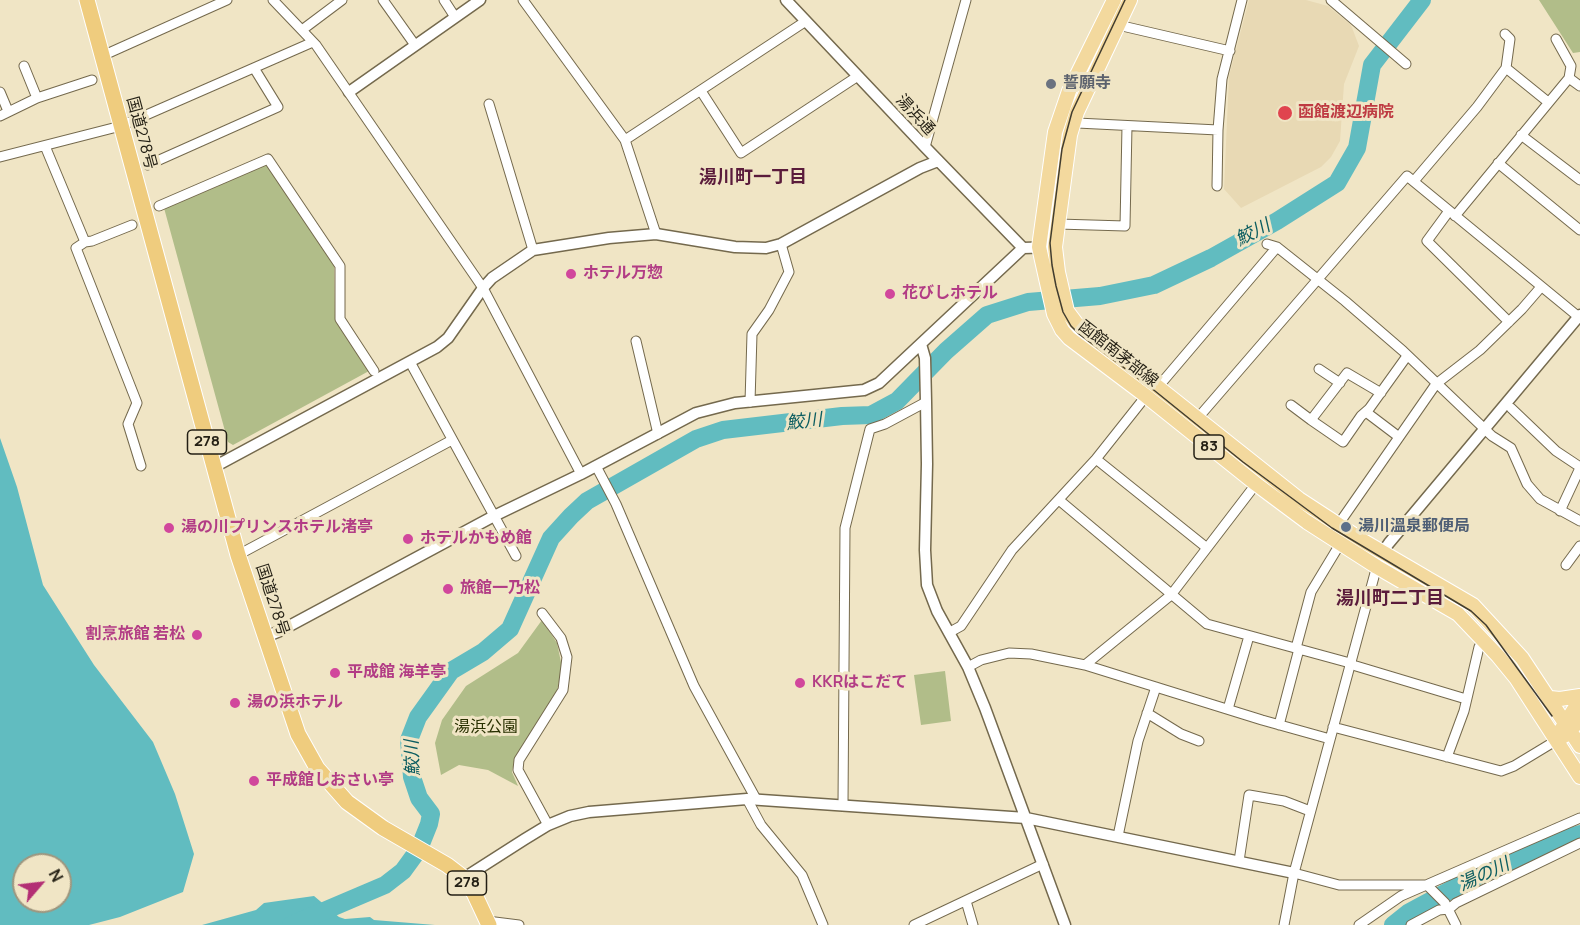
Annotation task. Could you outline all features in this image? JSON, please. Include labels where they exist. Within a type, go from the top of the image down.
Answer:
[{"type":"highway","name":"国道278号","points":[[87,0],[238,555],[298,734],[317,768],[347,802],[383,828],[447,865],[464,878],[488,923]]},
{"type":"main road","name":"函館南茅部線","points":[[1114,0],[1069,91],[1057,122],[1039,247],[1061,312],[1062,330],[1069,338],[1256,484],[1315,527],[1377,567]]},
{"type":"main road","name":"函館南茅部線","points":[[1054,287],[1055,247],[1070,135],[1130,0]]},
{"type":"main road","name":"函館南茅部線","points":[[1061,312],[1265,473],[1382,553]]},
{"type":"main road","name":"83","points":[[1382,553],[1473,606],[1522,658],[1580,746]]},
{"type":"main road","name":"83","points":[[1377,567],[1458,614],[1484,640],[1516,678],[1580,777]]},
{"type":"main road","points":[[1550,698],[1580,698],[1568,727],[1557,740]]},
{"type":"main road","points":[[1568,727],[1580,720]]},
{"type":"street","points":[[102,56],[227,0]]},
{"type":"street","points":[[273,0],[313,42],[483,288],[581,474]]},
{"type":"street","points":[[302,30],[342,0]]},
{"type":"street","points":[[383,0],[415,45]]},
{"type":"street","points":[[444,0],[455,17]]},
{"type":"street","points":[[349,92],[480,0]]},
{"type":"street","points":[[523,0],[625,140],[656,234]]},
{"type":"street","name":"湯浜通","points":[[786,0],[1023,248]]},
{"type":"street","points":[[925,147],[966,0]]},
{"type":"street","points":[[1217,186],[1222,79],[1242,0]]},
{"type":"street","points":[[1331,0],[1406,64]]},
{"type":"street","points":[[625,140],[806,21]]},
{"type":"street","points":[[1118,25],[1230,51]]},
{"type":"street","points":[[1414,181],[1477,107],[1506,68],[1510,39],[1505,34]]},
{"type":"street","points":[[1509,322],[1427,241],[1498,163],[1569,78],[1571,66],[1556,39]]},
{"type":"street","points":[[0,157],[121,126],[313,42]]},
{"type":"street","points":[[24,66],[38,98]]},
{"type":"street","points":[[1506,68],[1548,102]]},
{"type":"street","points":[[148,165],[278,107],[254,69]]},
{"type":"street","points":[[701,91],[741,153],[858,76]]},
{"type":"street","points":[[1569,78],[1580,86]]},
{"type":"street","points":[[0,92],[4,114],[38,98],[92,80]]},
{"type":"street","points":[[489,104],[532,250]]},
{"type":"street","points":[[1057,122],[1218,130]]},
{"type":"street","points":[[1058,224],[1125,226],[1127,126]]},
{"type":"street","points":[[1521,135],[1580,180]]},
{"type":"street","points":[[45,146],[85,242]]},
{"type":"street","points":[[159,206],[268,159],[340,266],[340,319],[374,371]]},
{"type":"street","points":[[214,467],[437,347],[448,338],[492,278],[532,250],[609,238],[656,234],[750,249],[766,248],[781,244],[920,168],[938,161]]},
{"type":"street","points":[[1498,163],[1580,230]]},
{"type":"street","points":[[1197,419],[1407,176],[1580,317],[1382,553],[1353,665],[1310,811],[1294,873],[1284,925]]},
{"type":"street","points":[[132,225],[85,242],[76,248],[137,403],[128,424],[141,466]]},
{"type":"street","points":[[750,402],[752,334],[769,310],[789,272],[781,244]]},
{"type":"street","points":[[1267,244],[1277,247],[1318,280],[1407,356],[1485,429],[1514,452],[1527,484],[1540,500],[1580,521]]},
{"type":"street","points":[[264,637],[280,631],[494,516],[707,409],[864,390],[879,383],[1023,248],[1055,247]]},
{"type":"street","points":[[1158,387],[1277,247]]},
{"type":"street","points":[[1338,525],[1436,384],[1458,369],[1509,322],[1541,287]]},
{"type":"street","points":[[636,341],[658,434]]},
{"type":"street","points":[[921,344],[925,358],[926,389],[925,550],[927,585],[937,611],[968,667],[1065,925]]},
{"type":"street","points":[[1291,405],[1343,442],[1407,356]]},
{"type":"street","points":[[410,362],[516,556]]},
{"type":"street","points":[[1319,369],[1340,383]]},
{"type":"street","points":[[1311,420],[1347,374],[1381,393]]},
{"type":"street","points":[[950,632],[961,626],[1012,550],[1096,459],[1146,396]]},
{"type":"street","points":[[843,805],[845,528],[870,429],[885,424],[926,402]]},
{"type":"street","points":[[1511,408],[1556,451],[1580,467],[1560,511]]},
{"type":"street","points":[[1366,412],[1399,436]]},
{"type":"street","points":[[238,555],[452,440]]},
{"type":"street","points":[[1096,459],[1207,549]]},
{"type":"street","points":[[596,466],[615,501],[694,686],[752,799],[761,825],[802,875],[823,925]]},
{"type":"street","points":[[1085,665],[1171,595],[1256,484]]},
{"type":"street","points":[[1059,500],[1207,624],[1466,699]]},
{"type":"street","points":[[1566,565],[1580,546]]},
{"type":"street","points":[[1279,725],[1311,592],[1337,549]]},
{"type":"street","points":[[542,613],[561,638],[567,657],[563,690],[519,760],[518,770],[548,825]]},
{"type":"street","points":[[1228,709],[1249,636]]},
{"type":"street","points":[[1447,757],[1466,699],[1479,647],[1484,640]]},
{"type":"street","points":[[968,667],[981,660],[1010,653],[1031,654],[1085,665],[1330,739]]},
{"type":"street","points":[[1118,836],[1138,741],[1156,687]]},
{"type":"street","points":[[1147,713],[1181,734],[1199,741]]},
{"type":"street","points":[[1333,727],[1501,771],[1514,766],[1557,740]]},
{"type":"street","points":[[1239,861],[1249,795],[1284,801],[1310,811]]},
{"type":"street","points":[[464,878],[548,825],[570,816],[589,812],[752,799],[1026,818],[1239,861],[1340,885],[1429,887],[1447,906],[1456,925]]},
{"type":"street","points":[[1359,925],[1401,896],[1429,887],[1580,818]]},
{"type":"street","points":[[1411,925],[1580,843]]},
{"type":"street","points":[[914,925],[1042,864]]},
{"type":"street","points":[[966,901],[973,925]]},
{"type":"street","points":[[488,923],[519,925]]},
{"type":"shaded area","name":"函館渡辺病院","points":[[1249,0],[1306,0],[1328,6],[1351,25],[1359,46],[1344,84],[1340,141],[1331,157],[1321,167],[1241,208],[1224,189],[1229,76]]},
{"type":"green space","points":[[1539,0],[1580,0],[1580,52],[1573,53]]},
{"type":"green space","points":[[267,163],[334,265],[335,320],[369,371],[233,445],[228,442],[164,208]]},
{"type":"green space","name":"湯浜公園","points":[[542,620],[557,643],[562,667],[557,691],[515,757],[512,772],[518,786],[488,770],[459,765],[441,775],[435,743],[442,720],[466,686],[518,653]]},
{"type":"green space","points":[[945,671],[951,721],[921,725],[914,675]]},
{"type":"water","points":[[0,438],[17,487],[43,585],[94,665],[153,742],[175,794],[194,854],[183,892],[120,917],[89,925],[0,925]]},
{"type":"water","points":[[314,896],[339,917],[345,919],[370,917],[374,920],[435,925],[202,925],[256,910],[264,903]]},
{"type":"waterway","name":"鮫川","points":[[291,925],[385,885],[403,871],[419,849],[431,814],[419,798],[412,777],[409,740],[418,717],[451,671],[483,652],[510,629],[551,538],[587,501],[696,439],[723,430],[842,416],[871,415],[897,401],[946,351],[987,315],[1028,302],[1100,296],[1154,285],[1211,258],[1277,221],[1337,183],[1357,148],[1372,65],[1422,0]]},
{"type":"waterway","name":"湯の川","points":[[1393,925],[1408,913],[1471,879],[1549,844],[1580,834]]},
{"type":"tram line","points":[[1125,0],[1072,112],[1062,149],[1050,243],[1056,286],[1063,312],[1071,326],[1243,462],[1332,528],[1471,611],[1486,625],[1552,716]]},
{"type":"place","name":"誓願寺","points":[[1051,84]]},
{"type":"place","name":"函館渡辺病院","points":[[1285,113]]},
{"type":"place","name":"ホテル万惣","points":[[571,274]]},
{"type":"place","name":"花びしホテル","points":[[890,294]]},
{"type":"place","name":"湯川溫泉郵便局","points":[[1346,527]]},
{"type":"place","name":"湯の川プリンスホテル渚亭","points":[[169,528]]},
{"type":"place","name":"ホテルかもめ館","points":[[408,539]]},
{"type":"place","name":"旅館一乃松","points":[[448,589]]},
{"type":"place","name":"割烹旅館 若松","points":[[197,635]]},
{"type":"place","name":"平成館 海羊亭","points":[[335,673]]},
{"type":"place","name":"KKRはこだて","points":[[800,683]]},
{"type":"place","name":"湯の浜ホテル","points":[[235,703]]},
{"type":"place","name":"平成館しおさい亭","points":[[254,781]]},
{"type":"district","name":"湯川町一丁目","points":[[753,178]]},
{"type":"district","name":"湯川町二丁目","points":[[1390,599]]}]
